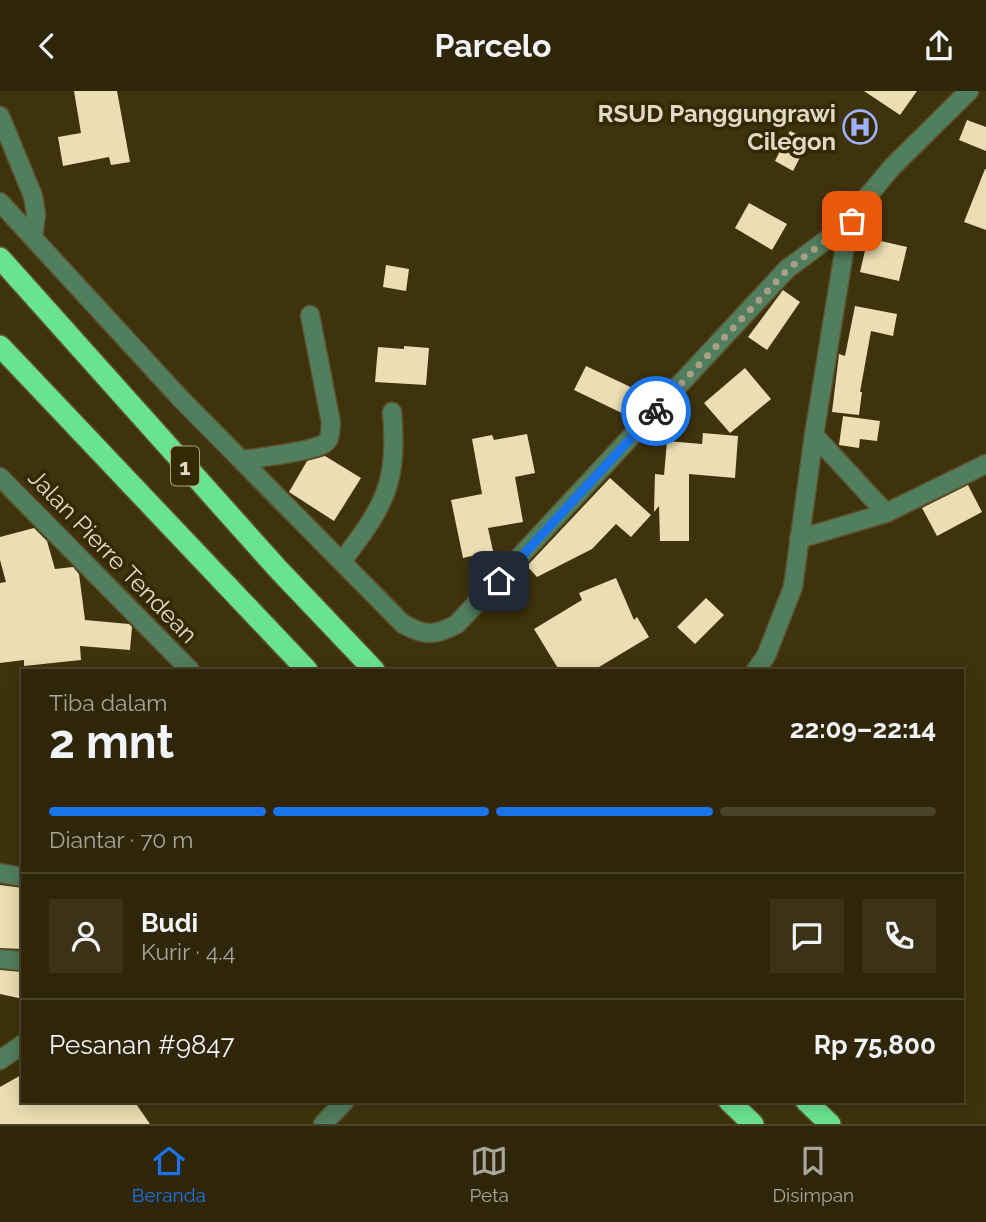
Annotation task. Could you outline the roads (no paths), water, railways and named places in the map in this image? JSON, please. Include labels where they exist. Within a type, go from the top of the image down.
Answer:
[{"type":"highway","name":"1","points":[[0,258],[278,569],[373,669]]},
{"type":"highway","name":"1","points":[[0,346],[306,669]]},
{"type":"highway","points":[[731,1103],[753,1124]]},
{"type":"highway","points":[[808,1103],[831,1124]]},
{"type":"street","points":[[757,669],[766,656],[793,587],[814,435],[844,252],[852,221],[867,197],[893,166],[969,91]]},
{"type":"street","points":[[0,116],[33,196],[36,214],[33,237]]},
{"type":"street","points":[[26,182],[21,193],[2,204],[181,399],[403,624],[420,633],[441,633],[457,624],[788,269],[852,221]]},
{"type":"street","points":[[243,460],[303,450],[324,444],[330,436],[331,423],[310,315]]},
{"type":"street","points":[[343,561],[368,529],[391,481],[395,442],[392,412]]},
{"type":"street","points":[[814,435],[886,513]]},
{"type":"street","points":[[799,539],[886,513],[986,464]]},
{"type":"street","name":"Jalan Pierre Tendean","points":[[0,477],[189,669]]},
{"type":"street","points":[[0,873],[21,877]]},
{"type":"street","points":[[0,959],[21,961]]},
{"type":"street","points":[[0,1061],[21,1045]]},
{"type":"street","points":[[323,1124],[343,1103]]},
{"type":"place","name":"RSUD Panggungrawi Cilegon","points":[[860,127]]}]
